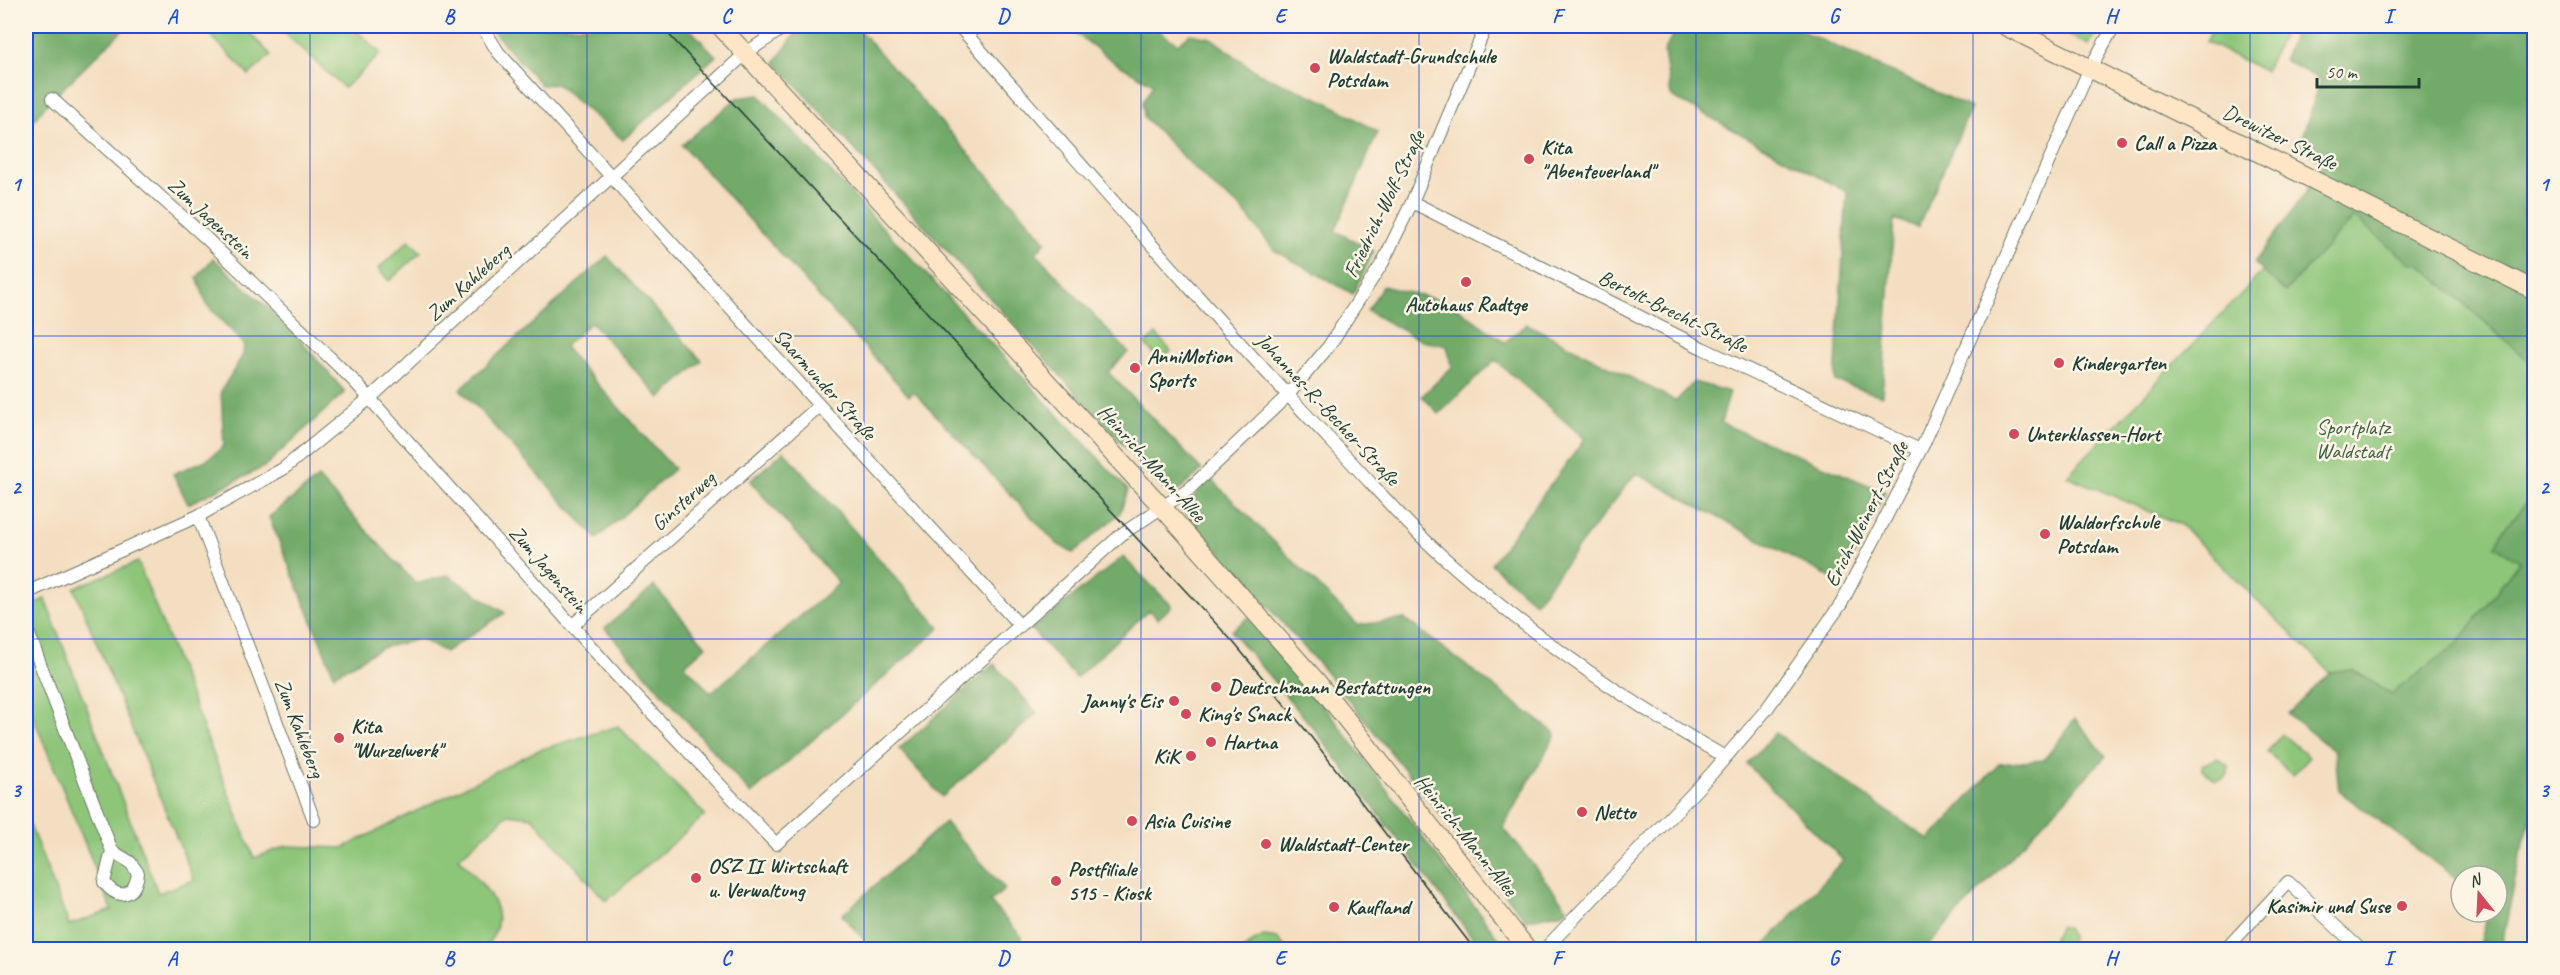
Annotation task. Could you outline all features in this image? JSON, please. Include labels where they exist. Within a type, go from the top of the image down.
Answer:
[{"type":"main road","name":"Heinrich-Mann-Allee","points":[[720,26],[1162,507],[1317,682],[1528,950]]},
{"type":"main road","name":"Drewitzer Straße","points":[[2004,26],[2535,290]]},
{"type":"street","name":"Saarmunder Straße","points":[[482,26],[498,52],[1020,626]]},
{"type":"street","points":[[746,53],[786,26]]},
{"type":"street","name":"Johannes-R.-Becher-Straße","points":[[959,26],[1098,186],[1287,396],[1410,526],[1519,622],[1592,675],[1673,728],[1725,757]]},
{"type":"street","name":"Friedrich-Wolf-Straße","points":[[1162,507],[1184,495],[1287,396],[1329,346],[1383,262],[1412,202],[1486,26]]},
{"type":"street","name":"Erich-Weinert-Straße","points":[[1544,950],[1725,757],[1766,710],[1841,604],[1876,540],[1920,450],[1993,292],[2090,68],[2114,26]]},
{"type":"street","name":"Zum Kahleberg","points":[[26,593],[198,516],[283,469],[370,398],[746,53]]},
{"type":"street","name":"Zum Jagenstein","points":[[52,99],[213,246],[370,398],[617,676],[776,844],[1020,626]]},
{"type":"street","name":"Bertolt-Brecht-Straße","points":[[1412,202],[1702,348],[1920,450]]},
{"type":"street","name":"Ginsterweg","points":[[573,625],[819,406]]},
{"type":"street","points":[[1020,626],[1122,534],[1162,507]]},
{"type":"street","name":"Zum Kahleberg","points":[[198,516],[314,820]]},
{"type":"street","points":[[26,627],[112,851]]},
{"type":"street","points":[[2225,950],[2288,882],[2361,950]]},
{"type":"green space","points":[[26,26],[127,26],[48,103],[26,129]]},
{"type":"green space","points":[[202,26],[243,26],[271,55],[249,75]]},
{"type":"green space","points":[[277,26],[352,26],[381,54],[344,88]]},
{"type":"green space","points":[[488,26],[687,26],[716,56],[623,140],[556,84],[541,85]]},
{"type":"green space","points":[[801,26],[856,26],[1046,241],[1036,253],[1128,352],[1108,372],[1202,470],[1171,497],[775,62]]},
{"type":"green space","points":[[1067,26],[1152,26],[1178,44],[1190,34],[1211,38],[1258,73],[1327,102],[1378,132],[1335,231],[1374,251],[1353,294],[1274,250],[1241,208],[1210,184],[1144,117],[1143,102],[1153,84],[1114,62]]},
{"type":"green space","points":[[1677,26],[1791,26],[1971,108],[1918,227],[1894,219],[1882,396],[1835,381],[1847,192],[1671,96],[1664,52]]},
{"type":"green space","points":[[2050,26],[2100,26],[2089,45]]},
{"type":"green space","points":[[2214,26],[2279,26],[2286,29],[2265,71],[2206,42]]},
{"type":"green space","points":[[2296,26],[2534,26],[2534,366],[2420,264],[2409,262],[2354,217],[2285,292],[2254,263],[2305,194],[2323,163],[2299,146],[2321,80],[2284,60]]},
{"type":"green space","points":[[759,95],[1128,490],[1120,513],[1073,553],[1057,544],[914,392],[909,396],[682,145],[737,98]]},
{"type":"green space","name":"Sportplatz Waldstadt","points":[[2328,203],[2534,315],[2534,547],[2421,758],[2181,525],[2067,476]]},
{"type":"green space","points":[[409,240],[421,252],[389,281],[378,269]]},
{"type":"green space","points":[[607,256],[702,361],[660,398],[591,322],[564,347],[674,469],[597,539],[460,389]]},
{"type":"green space","points":[[213,258],[289,327],[345,392],[264,467],[188,504],[173,474],[208,459],[224,446],[221,391],[243,355],[244,344],[207,305],[197,278]]},
{"type":"green space","points":[[1383,286],[1450,303],[1505,342],[1527,324],[1676,401],[1694,382],[1730,392],[1721,423],[1885,492],[1840,583],[1636,473],[1535,603],[1491,564],[1585,439],[1495,360],[1439,414],[1422,396],[1452,367],[1447,346],[1422,341],[1367,311]]},
{"type":"green space","points":[[1156,334],[1171,351],[1160,361],[1145,344]]},
{"type":"green space","points":[[784,451],[940,628],[751,794],[605,628],[654,586],[706,646],[685,665],[711,693],[839,583],[750,481]]},
{"type":"green space","points":[[318,478],[416,584],[448,575],[505,613],[445,652],[420,639],[381,648],[334,675],[269,517]]},
{"type":"green space","points":[[1211,479],[1358,625],[1405,619],[1556,734],[1503,827],[1568,909],[1526,920],[1326,672],[1181,509]]},
{"type":"green space","points":[[2534,495],[2534,808],[2518,865],[2509,909],[2509,864],[2449,864],[2449,873],[2339,791],[2335,752],[2288,714],[2330,672],[2353,670],[2391,694],[2458,643],[2520,561],[2495,546],[2504,528]]},
{"type":"green space","points":[[1123,557],[1172,606],[1158,619],[1149,610],[1076,678],[1031,629]]},
{"type":"green space","points":[[138,562],[254,858],[286,846],[343,848],[536,751],[618,726],[705,815],[606,901],[532,817],[508,814],[459,858],[486,890],[497,912],[497,924],[493,936],[483,949],[26,950],[26,815],[69,925],[112,910],[26,699],[26,607],[45,599],[158,893],[194,880],[74,588]]},
{"type":"green space","points":[[1249,617],[1331,715],[1502,943],[1501,949],[1481,949],[1314,729],[1231,631]]},
{"type":"green space","points":[[994,664],[1037,713],[942,797],[899,749]]},
{"type":"green space","points":[[2075,719],[2106,756],[1924,949],[1761,949],[1843,860],[1747,764],[1775,733],[1929,840],[1999,764],[2044,760]]},
{"type":"green space","points":[[2282,734],[2309,757],[2293,775],[2267,752]]},
{"type":"green space","points":[[2217,758],[2228,766],[2228,774],[2223,779],[2215,780],[2203,770],[2202,765]]},
{"type":"green space","points":[[945,822],[1005,889],[990,902],[1022,937],[1023,949],[872,949],[842,915]]},
{"type":"green space","points":[[2485,924],[2506,924],[2501,949],[2479,949]]},
{"type":"green space","points":[[2060,926],[2066,928],[2072,938],[2063,949],[2054,949],[2054,937]]},
{"type":"green space","points":[[1264,936],[1277,938],[1287,949],[1244,949]]},
{"type":"tram line","points":[[661,26],[1234,643],[1308,733],[1475,950]]},
{"type":"place","name":"Waldstadt-Grundschule Potsdam","points":[[1315,68]]},
{"type":"place","name":"Call a Pizza","points":[[2122,143]]},
{"type":"place","name":"Kita \"Abenteuerland\"","points":[[1529,159]]},
{"type":"place","name":"Autohaus Radtge","points":[[1466,282]]},
{"type":"place","name":"Kindergarten","points":[[2059,363]]},
{"type":"place","name":"AnniMotion Sports","points":[[1135,368]]},
{"type":"place","name":"Unterklassen-Hort","points":[[2014,434]]},
{"type":"place","name":"Waldorfschule Potsdam","points":[[2045,534]]},
{"type":"place","name":"Deutschmann Bestattungen","points":[[1216,687]]},
{"type":"place","name":"Janny's Eis","points":[[1174,701]]},
{"type":"place","name":"King's Snack","points":[[1186,714]]},
{"type":"place","name":"Kita \"Wurzelwerk\"","points":[[339,738]]},
{"type":"place","name":"Hartna","points":[[1211,742]]},
{"type":"place","name":"KiK","points":[[1191,756]]},
{"type":"place","name":"Netto","points":[[1582,812]]},
{"type":"place","name":"Asia Cuisine","points":[[1132,821]]},
{"type":"place","name":"Waldstadt-Center","points":[[1266,844]]},
{"type":"place","name":"OSZ II Wirtschaft u. Verwaltung","points":[[696,878]]},
{"type":"place","name":"Postfiliale 515 - Kiosk","points":[[1056,881]]},
{"type":"place","name":"Kasimir und Suse","points":[[2402,906]]},
{"type":"place","name":"Kaufland","points":[[1334,907]]}]
